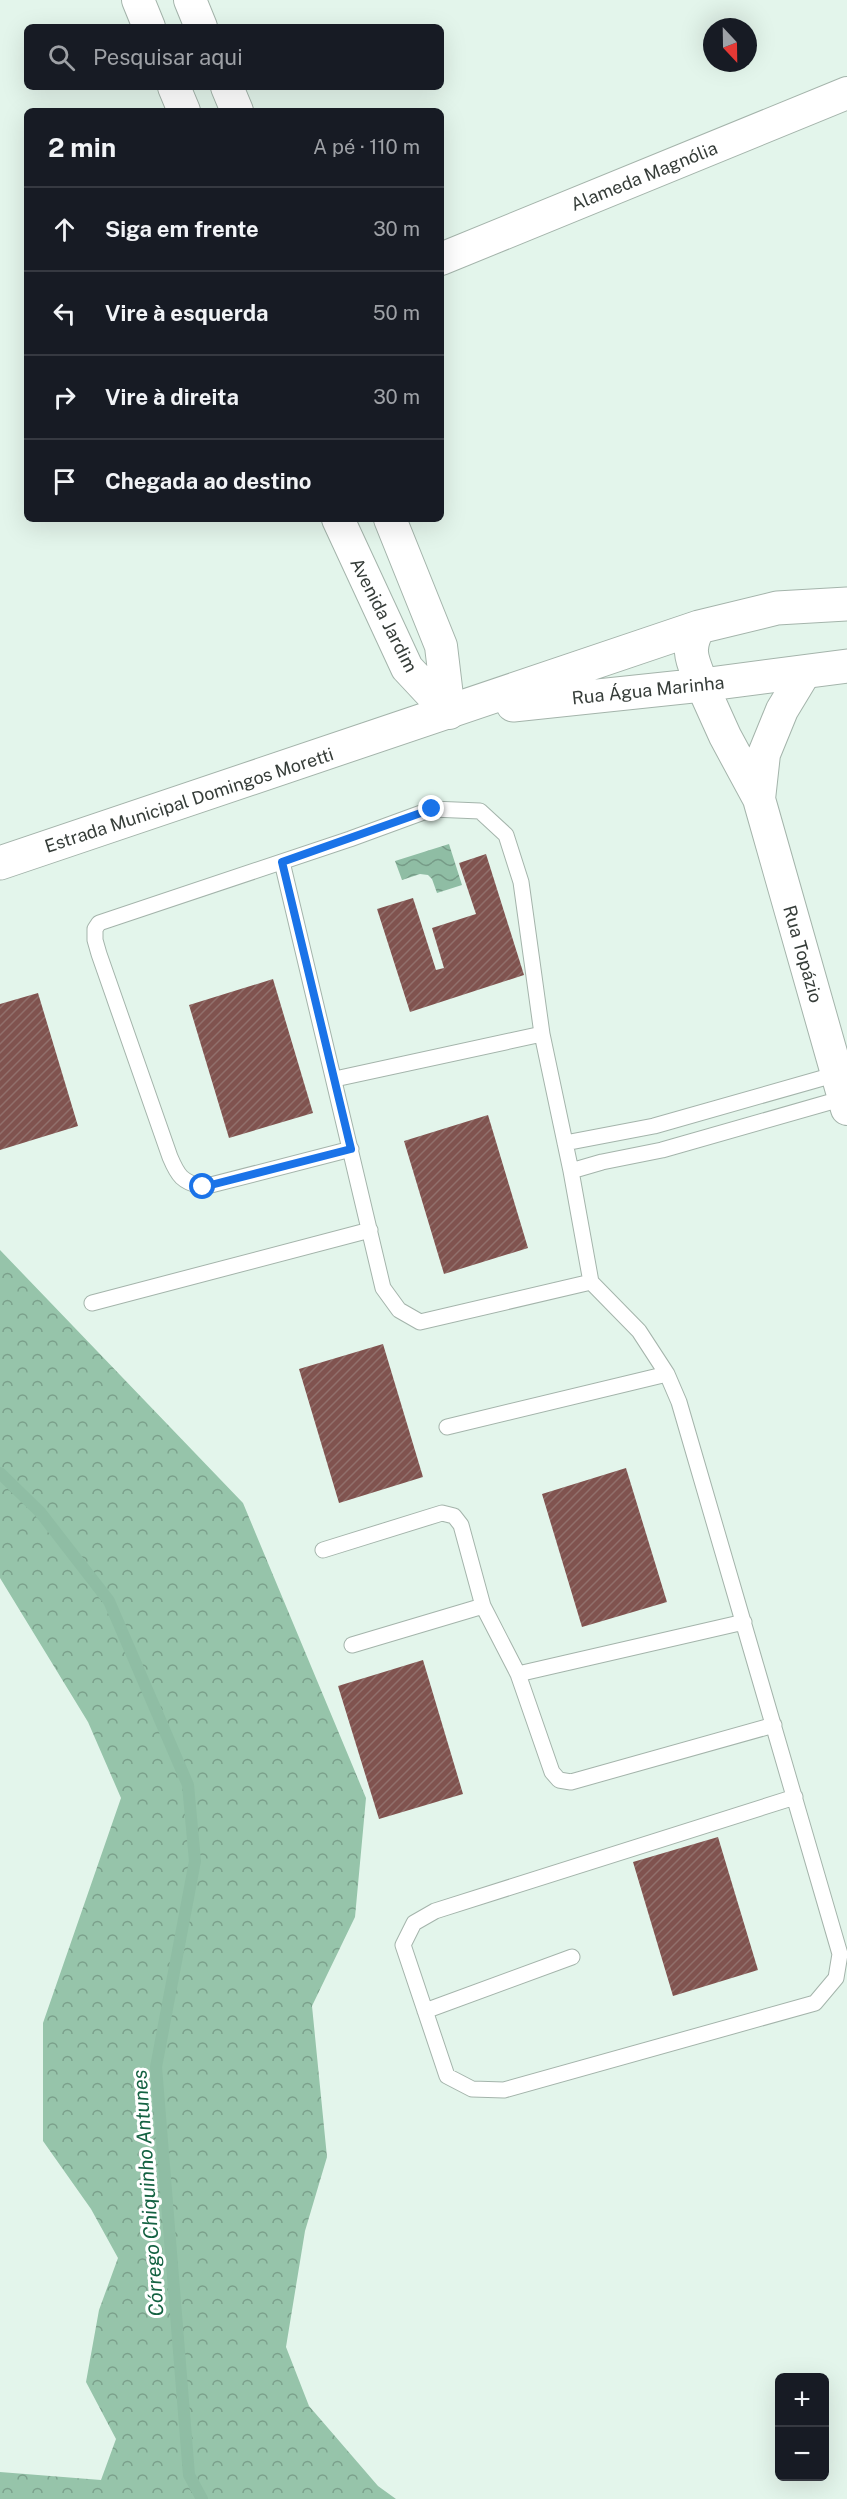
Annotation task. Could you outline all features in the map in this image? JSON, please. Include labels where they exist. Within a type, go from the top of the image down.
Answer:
[{"type":"street","points":[[138,0],[148,24]]},
{"type":"street","points":[[190,0],[200,24]]},
{"type":"street","points":[[175,90],[183,108]]},
{"type":"street","points":[[228,90],[236,108]]},
{"type":"street","name":"Alameda Magnólia","points":[[444,258],[847,93]]},
{"type":"street","name":"Avenida Jardim","points":[[339,522],[407,668],[449,713]]},
{"type":"street","name":"Avenida Jardim","points":[[391,522],[441,646],[449,713]]},
{"type":"street","points":[[449,713],[699,627],[777,608],[847,604]]},
{"type":"street","points":[[699,627],[691,642],[692,657],[725,736],[759,799]]},
{"type":"street","name":"Rua Água Marinha","points":[[449,713],[702,685],[847,666]]},
{"type":"street","points":[[759,799],[764,754],[782,710],[805,672]]},
{"type":"street","name":"Estrada Municipal Domingos Moretti","points":[[0,863],[449,713]]},
{"type":"street","name":"Rua Topázio","points":[[759,799],[842,1094]]},
{"type":"lane","points":[[351,1149],[203,1187],[188,1183],[176,1172],[170,1157],[95,940],[95,929],[99,923],[432,809],[480,811],[506,835],[521,882],[542,1035],[572,1171],[591,1282],[639,1331],[667,1374],[679,1402],[744,1622],[795,1797],[840,1954],[836,1978],[815,2003],[504,2090],[472,2089],[447,2076],[403,1946],[414,1923],[435,1911],[795,1797]]},
{"type":"lane","points":[[282,862],[383,1288],[399,1310],[420,1322],[591,1282]]},
{"type":"lane","points":[[335,1079],[542,1035]]},
{"type":"lane","points":[[565,1143],[842,1094]]},
{"type":"lane","points":[[572,1171],[602,1162],[662,1150],[842,1094]]},
{"type":"lane","points":[[92,1303],[370,1230]]},
{"type":"lane","points":[[447,1427],[667,1374]]},
{"type":"lane","points":[[323,1550],[442,1513],[454,1516],[461,1525],[483,1606],[518,1674],[552,1772],[559,1780],[572,1782],[774,1725]]},
{"type":"lane","points":[[352,1645],[483,1606]]},
{"type":"lane","points":[[518,1674],[744,1622]]},
{"type":"lane","points":[[425,2011],[572,1957]]},
{"type":"green space","points":[[0,1250],[243,1503],[366,1798],[355,1917],[312,2006],[327,2157],[305,2231],[286,2347],[309,2406],[378,2486],[396,2499],[0,2499],[0,2472],[101,2480],[116,2439],[86,2382],[99,2310],[118,2258],[91,2209],[43,2141],[43,2023],[121,1798],[88,1722],[0,1578]]},
{"type":"water","points":[[449,844],[462,885],[437,893],[428,875],[420,874],[402,880],[395,861]]},
{"type":"building","points":[[486,854],[524,975],[410,1012],[377,909],[413,898],[436,970],[444,968],[432,928],[476,914],[459,863]]},
{"type":"building","points":[[273,979],[313,1113],[229,1138],[189,1005]]},
{"type":"building","points":[[38,993],[78,1126],[0,1150],[0,1004]]},
{"type":"building","points":[[488,1115],[528,1248],[444,1274],[404,1141]]},
{"type":"building","points":[[383,1344],[423,1477],[339,1503],[299,1369]]},
{"type":"building","points":[[626,1468],[667,1602],[582,1627],[542,1494]]},
{"type":"building","points":[[423,1660],[463,1794],[379,1819],[338,1686]]},
{"type":"building","points":[[718,1837],[758,1970],[673,1996],[633,1862]]},
{"type":"waterway","name":"Córrego Chiquinho Antunes","points":[[0,1473],[40,1512],[109,1601],[188,1785],[195,1861],[156,2067],[189,2475],[202,2499]]},
{"type":"route","points":[[203,1187],[351,1149],[282,862],[432,809]]}]
